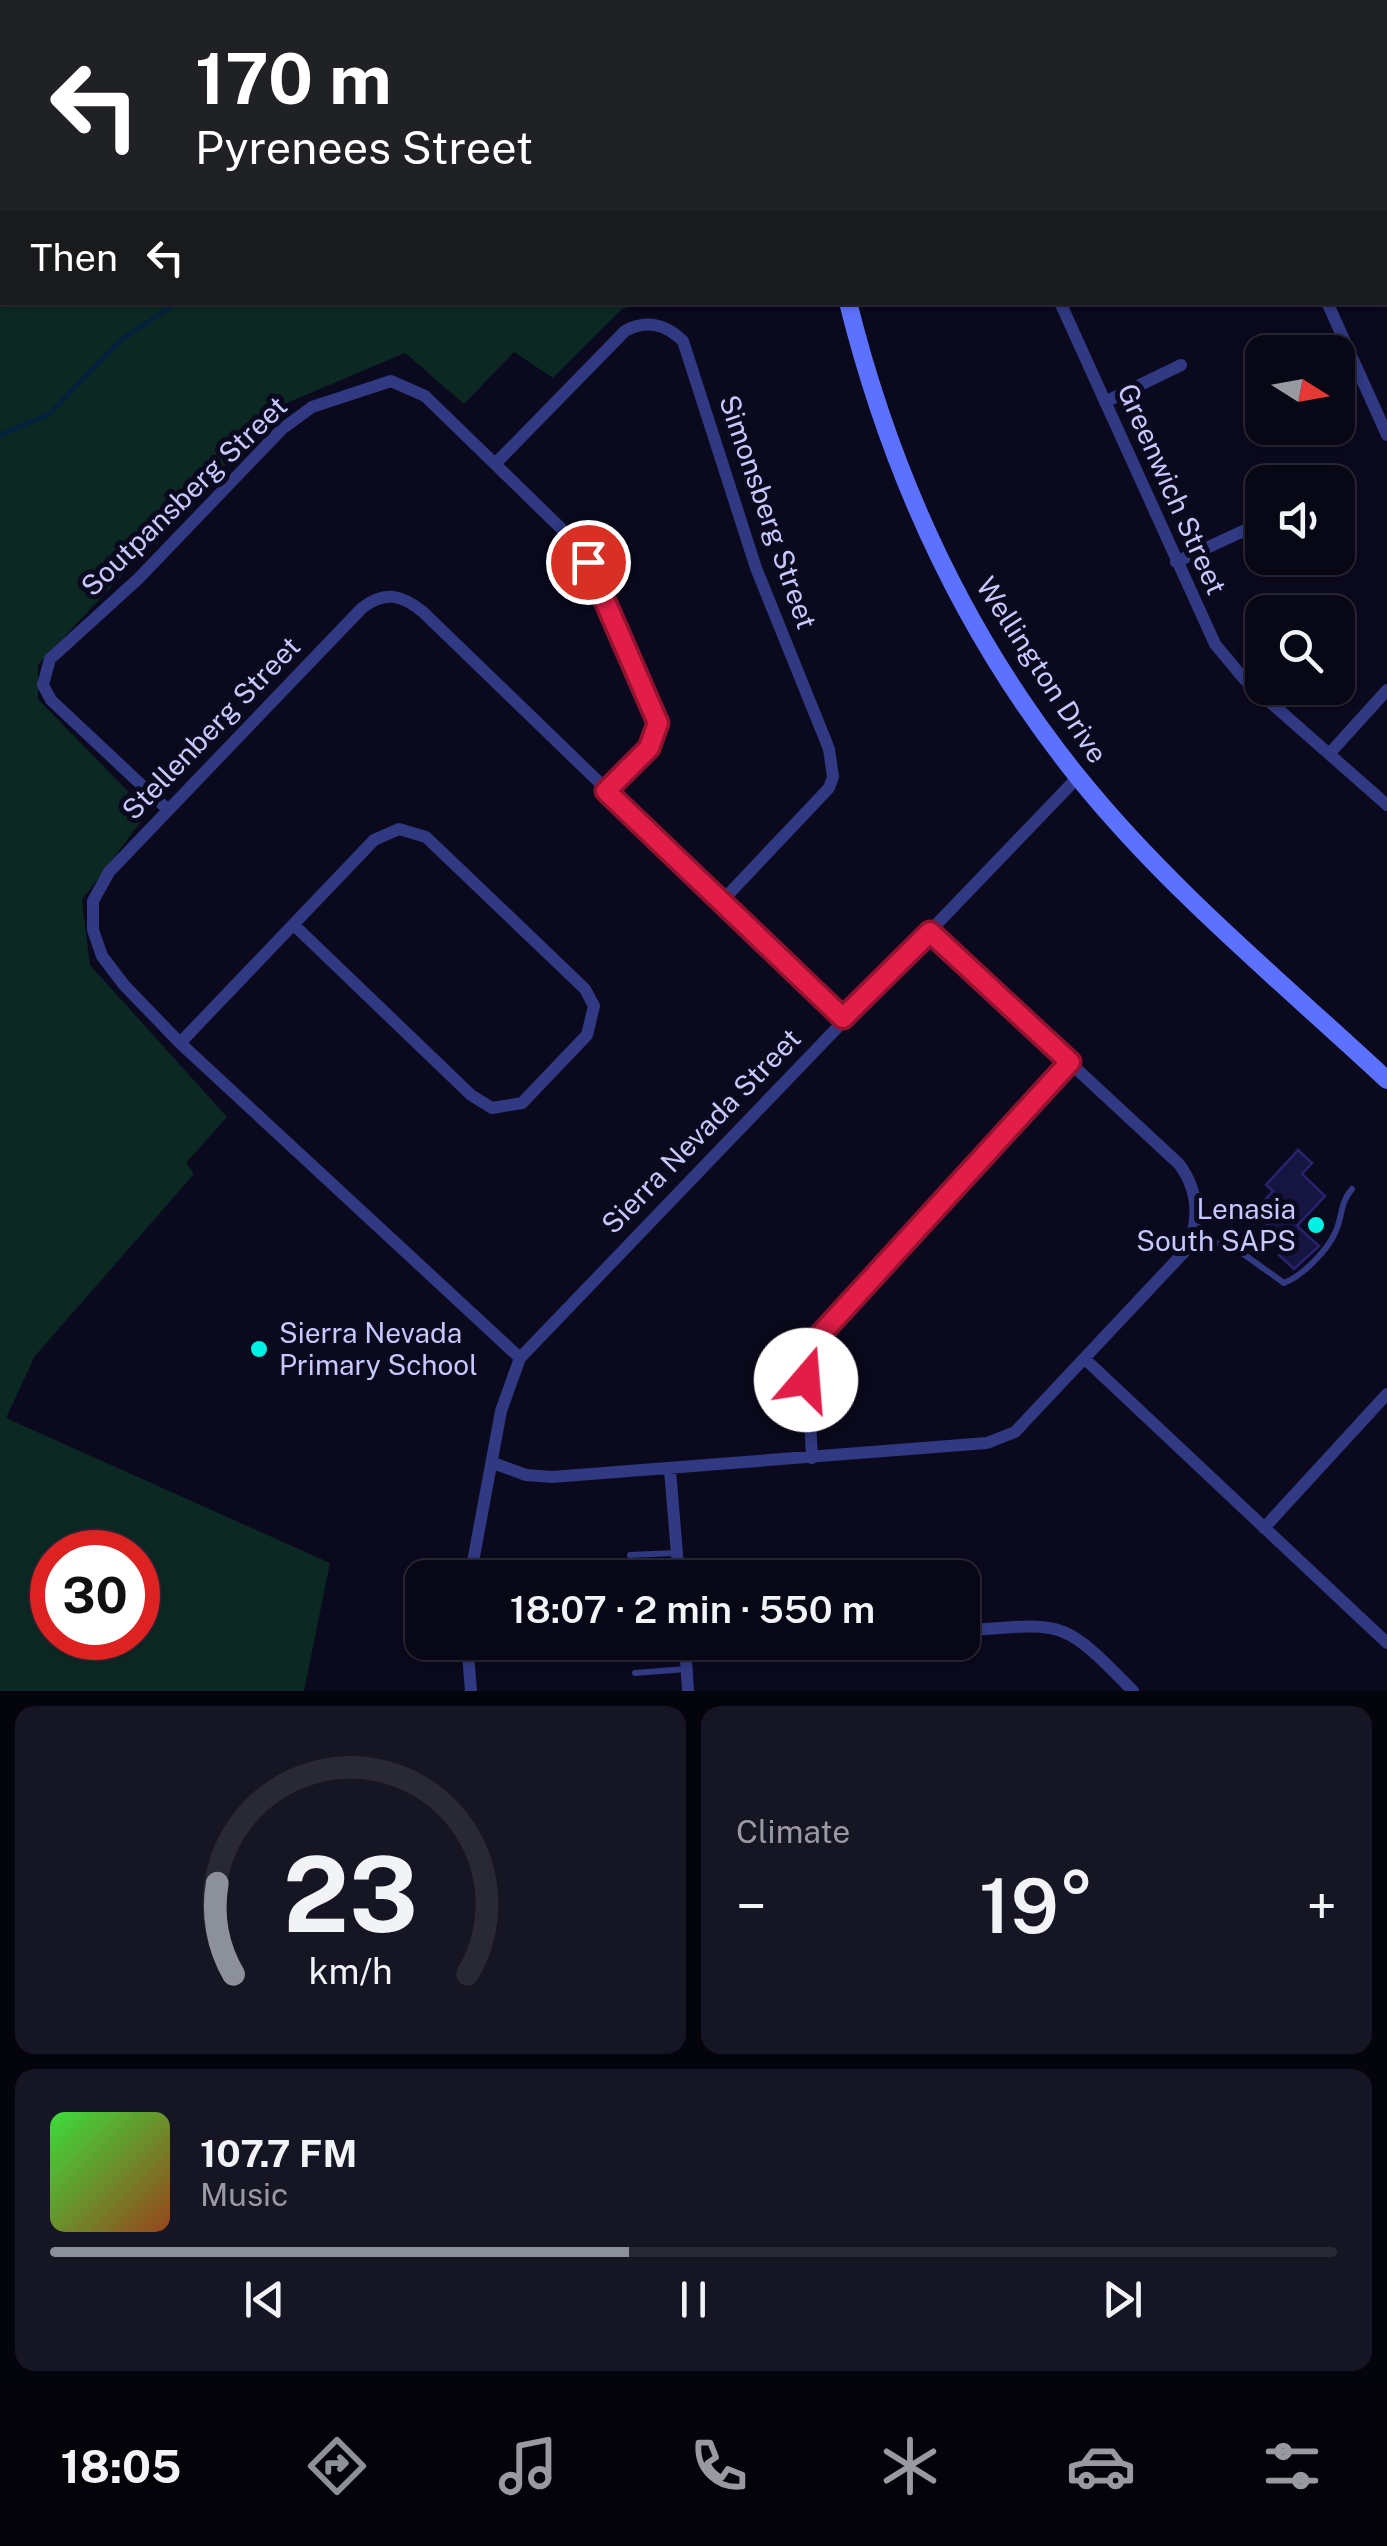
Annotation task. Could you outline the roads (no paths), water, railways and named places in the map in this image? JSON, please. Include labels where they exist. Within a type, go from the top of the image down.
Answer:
[{"type":"street","name":"Wellington Drive","points":[[849,305],[869,382],[922,526],[988,646],[1078,777],[1180,887],[1387,1080]]},
{"type":"street","name":"Greenwich Street","points":[[1061,305],[1176,562],[1226,661],[1387,805]]},
{"type":"street","points":[[1327,305],[1387,435]]},
{"type":"street","name":"Simonsberg Street","points":[[496,463],[625,331],[638,324],[653,324],[682,341],[756,568],[832,763],[830,788],[723,900]]},
{"type":"street","points":[[1105,402],[1181,366]]},
{"type":"street","name":"Soutpansberg Street","points":[[166,808],[46,694],[44,670],[64,645],[138,578],[261,450],[312,408],[378,383],[404,384],[426,396],[580,549],[612,625],[655,707],[656,737],[606,791]]},
{"type":"street","points":[[1176,562],[1245,530]]},
{"type":"street","name":"Stellenberg Street","points":[[520,1358],[180,1043],[102,956],[92,922],[93,901],[100,886],[166,808],[362,608],[384,595],[409,600],[843,1018]]},
{"type":"street","points":[[1330,753],[1387,690]]},
{"type":"street","name":"Sierra Nevada Street","points":[[473,1560],[501,1412],[520,1358],[1078,777]]},
{"type":"street","points":[[180,1043],[374,840],[399,829],[414,830],[426,837],[586,989],[594,1006],[592,1025],[522,1103],[492,1108],[471,1095],[295,926]]},
{"type":"street","points":[[493,1464],[538,1478],[976,1446],[997,1440],[1015,1432],[1172,1267],[1192,1237],[1196,1214],[1191,1180],[1180,1164],[930,932]]},
{"type":"street","points":[[812,1458],[807,1362],[820,1335],[1070,1062]]},
{"type":"street","points":[[1086,1360],[1387,1643]]},
{"type":"street","points":[[1264,1528],[1387,1394]]},
{"type":"street","points":[[670,1470],[678,1560]]},
{"type":"street","points":[[980,1630],[1063,1628],[1087,1643],[1133,1691]]},
{"type":"street","points":[[469,1660],[471,1691]]},
{"type":"street","points":[[686,1660],[688,1691]]},
{"type":"lane","points":[[1192,1237],[1235,1248],[1273,1280],[1284,1283],[1296,1278],[1333,1236],[1340,1207],[1352,1189]]},
{"type":"lane","points":[[630,1554],[677,1553]]},
{"type":"lane","points":[[636,1673],[687,1669]]},
{"type":"waterway","points":[[0,435],[49,414],[121,340],[174,305]]},
{"type":"place","name":"Lenasia South SAPS","points":[[1316,1225]]},
{"type":"place","name":"Sierra Nevada Primary School","points":[[259,1349]]}]
